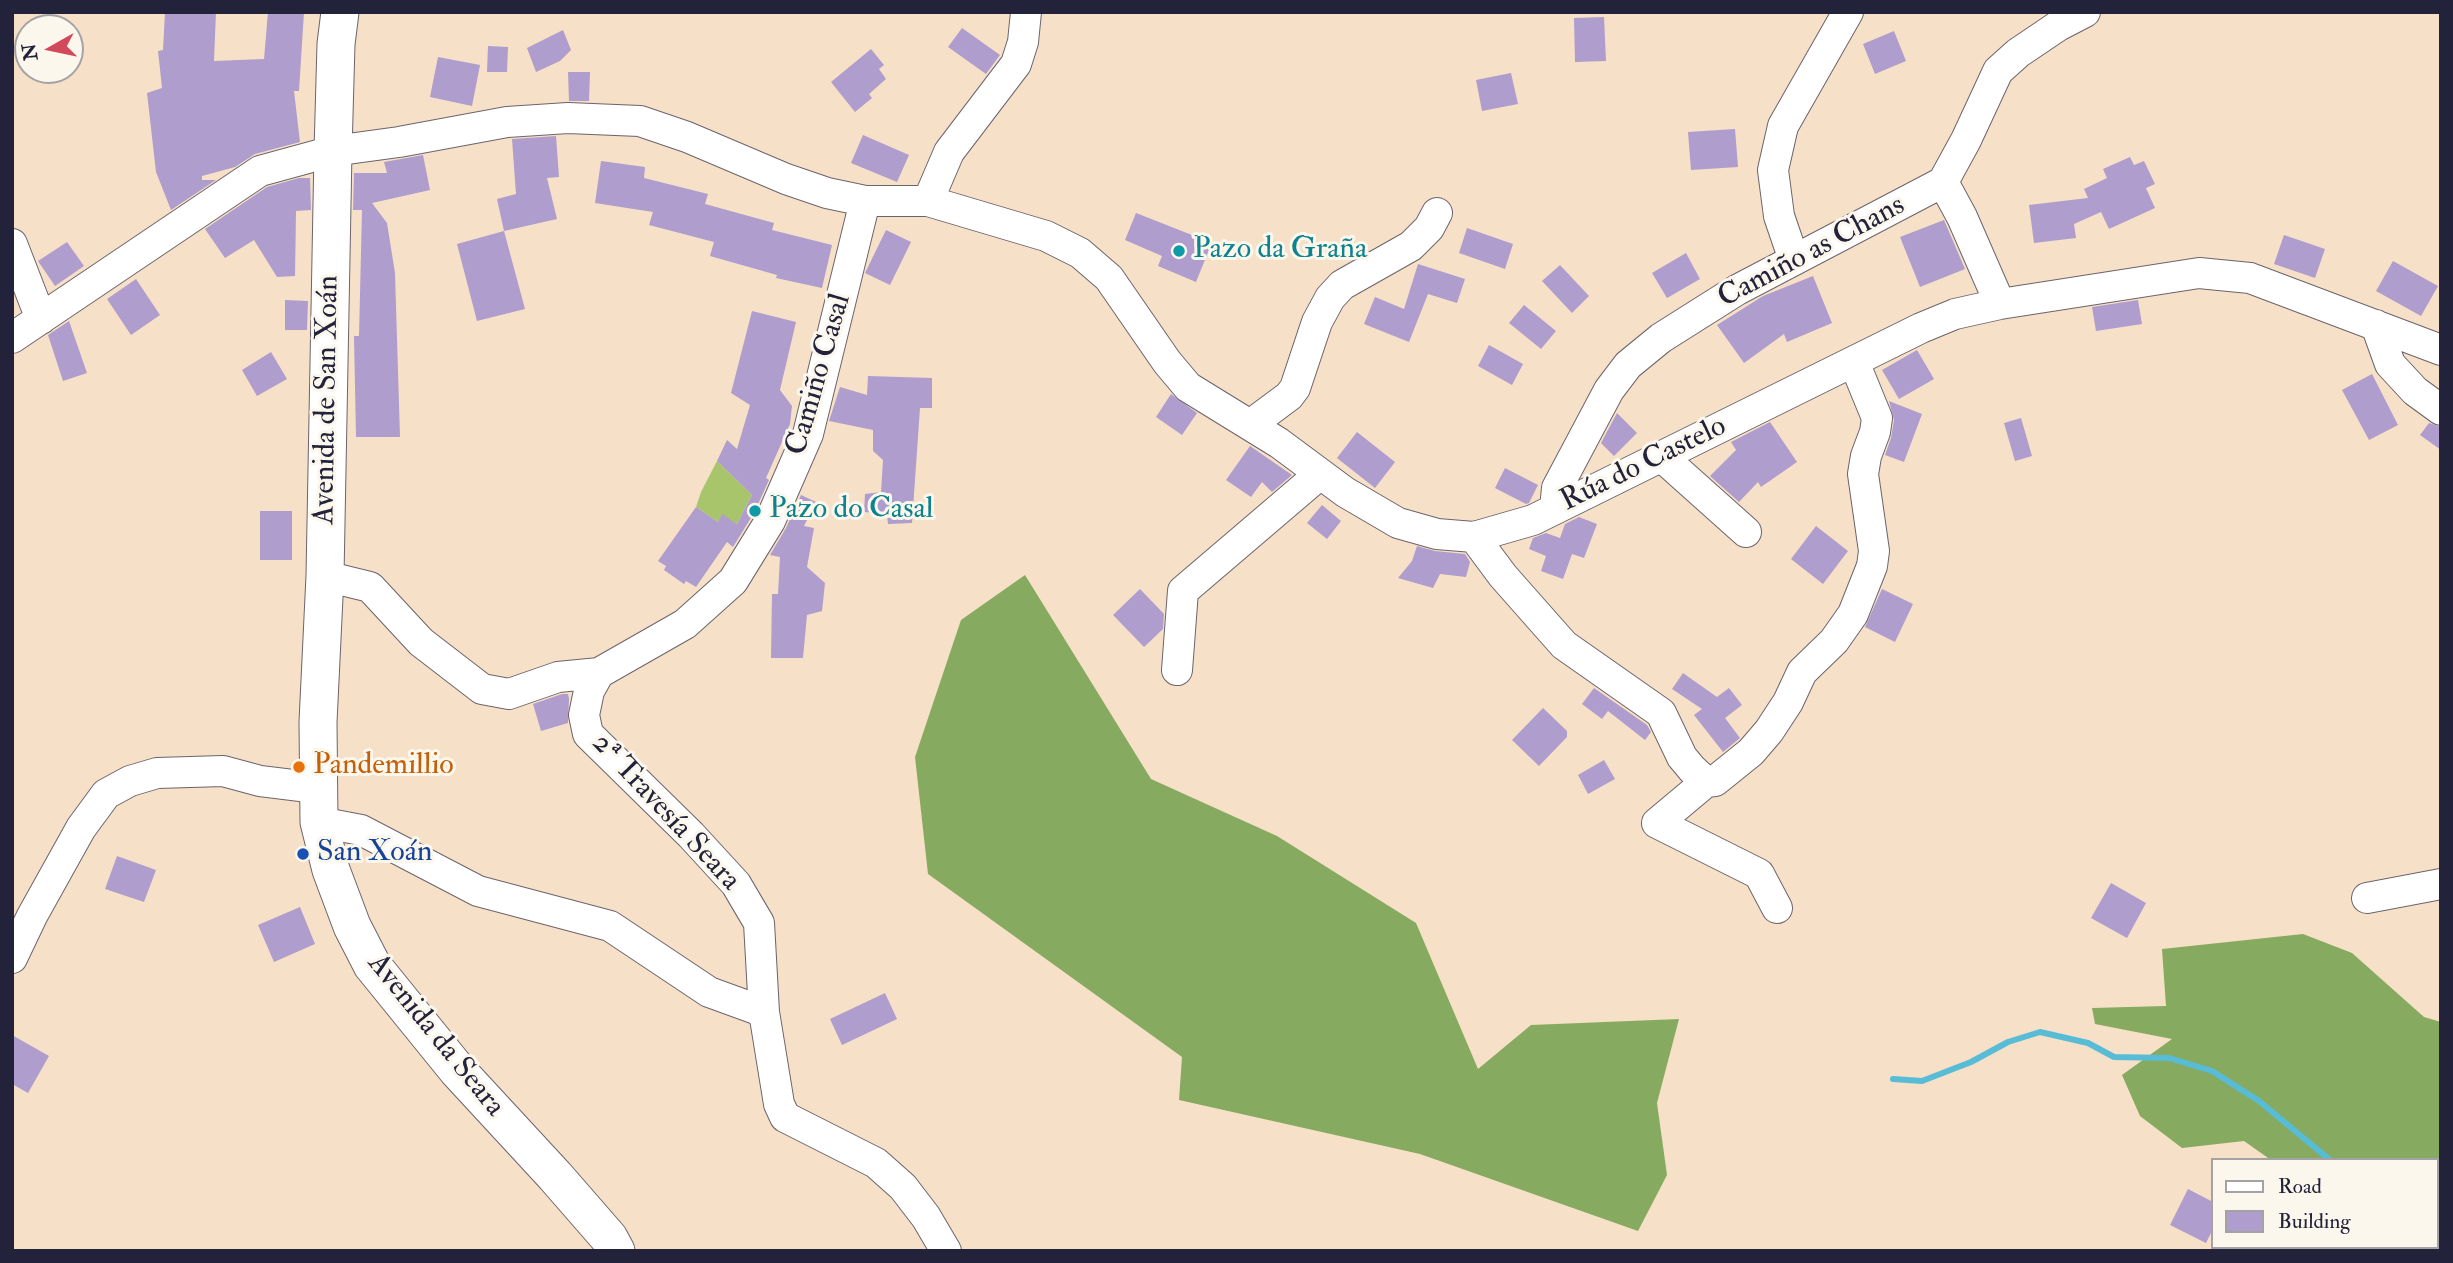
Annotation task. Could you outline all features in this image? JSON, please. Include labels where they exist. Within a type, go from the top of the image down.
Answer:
[{"type":"main road","name":"Avenida de San Xoán","points":[[318,805],[333,151],[336,44],[340,12]]},
{"type":"main road","name":"Avenida da Seara","points":[[318,805],[331,870],[352,926],[372,965],[458,1071],[564,1186],[609,1238],[616,1251]]},
{"type":"street","points":[[928,201],[948,152],[1016,64],[1023,42],[1026,12]]},
{"type":"street","points":[[1794,260],[1779,216],[1773,170],[1783,126],[1848,12]]},
{"type":"street","points":[[2000,303],[1962,217],[1943,182],[1998,71],[2028,46],[2085,12]]},
{"type":"street","name":"Rúa do Castelo","points":[[12,338],[260,172],[333,151],[508,122],[568,118],[640,121],[687,137],[817,190],[865,201],[928,201],[1046,236],[1080,253],[1109,278],[1167,362],[1188,387],[1250,425],[1345,492],[1398,523],[1437,534],[1474,537],[1533,520],[1955,314],[2000,303],[2199,273],[2250,278],[2441,350]]},
{"type":"street","name":"Camiño as Chans","points":[[1555,509],[1557,488],[1609,390],[1628,365],[1661,338],[1737,290],[1943,182]]},
{"type":"street","name":"Camiño Casal","points":[[599,673],[685,624],[733,581],[770,521],[808,434],[865,201]]},
{"type":"street","points":[[1250,425],[1289,396],[1295,388],[1318,322],[1330,298],[1342,285],[1411,246],[1429,228],[1437,213]]},
{"type":"street","points":[[12,244],[41,319]]},
{"type":"street","points":[[2376,325],[2390,364],[2415,391],[2441,410]]},
{"type":"street","points":[[1777,908],[1759,874],[1657,822],[1706,782],[1714,781],[1742,760],[1769,730],[1788,702],[1802,671],[1833,641],[1853,614],[1872,566],[1874,551],[1863,474],[1877,418],[1854,362]]},
{"type":"street","points":[[1661,456],[1746,532]]},
{"type":"street","points":[[1177,670],[1183,591],[1320,474]]},
{"type":"street","points":[[1474,537],[1503,576],[1564,645],[1661,713],[1682,757],[1699,778],[1706,782]]},
{"type":"street","points":[[325,576],[370,587],[421,642],[482,689],[509,694],[558,677],[599,673]]},
{"type":"street","name":"2ª Travesía Seara","points":[[599,673],[589,691],[584,715],[588,734],[691,835],[736,884],[759,923],[764,1012],[779,1104],[785,1117],[876,1163],[903,1187],[926,1217],[946,1251]]},
{"type":"street","points":[[12,958],[81,828],[106,794],[130,782],[158,773],[223,771],[260,781],[318,805],[478,891],[610,926],[709,992],[764,1012]]},
{"type":"street","points":[[2367,898],[2441,884]]},
{"type":"green space","points":[[717,461],[752,495],[737,524],[722,515],[718,522],[696,507]]},
{"type":"green space","points":[[1025,575],[1151,779],[1277,836],[1416,923],[1478,1069],[1531,1025],[1679,1019],[1657,1103],[1667,1175],[1638,1231],[1420,1154],[1179,1100],[1182,1057],[928,874],[915,757],[961,620]]},
{"type":"green space","points":[[2303,934],[2352,953],[2424,1017],[2441,1022],[2441,1251],[2376,1251],[2439,1249],[2439,1158],[2268,1158],[2244,1141],[2182,1148],[2140,1116],[2122,1075],[2172,1039],[2095,1024],[2092,1008],[2166,1006],[2162,949]]},
{"type":"building","points":[[165,12],[216,12],[214,61],[264,59],[268,12],[304,12],[299,91],[294,91],[300,142],[255,154],[235,167],[202,176],[202,180],[216,180],[171,210],[156,172],[147,93],[162,88],[158,51],[163,50]]},
{"type":"building","points":[[1604,17],[1606,61],[1575,62],[1574,18]]},
{"type":"building","points":[[962,28],[1000,55],[986,74],[948,47]]},
{"type":"building","points":[[563,30],[571,50],[560,61],[536,72],[527,48]]},
{"type":"building","points":[[1894,31],[1906,61],[1875,74],[1863,44]]},
{"type":"building","points":[[488,46],[508,47],[507,72],[487,72]]},
{"type":"building","points":[[871,49],[884,65],[879,69],[886,79],[869,94],[872,98],[855,112],[831,82]]},
{"type":"building","points":[[438,57],[480,65],[472,106],[430,97]]},
{"type":"building","points":[[568,72],[590,72],[589,101],[569,101]]},
{"type":"building","points":[[1511,73],[1518,104],[1482,111],[1476,80]]},
{"type":"building","points":[[1735,129],[1738,167],[1691,170],[1688,132]]},
{"type":"building","points":[[863,135],[909,155],[897,182],[851,163]]},
{"type":"building","points":[[556,136],[559,177],[547,178],[557,219],[504,231],[497,199],[516,194],[512,139]]},
{"type":"building","points":[[423,155],[430,190],[372,203],[387,223],[395,273],[400,437],[356,437],[354,336],[359,336],[362,210],[353,210],[354,173],[387,173],[384,162]]},
{"type":"building","points":[[2130,157],[2134,165],[2144,161],[2155,184],[2146,188],[2155,208],[2109,229],[2101,212],[2074,224],[2076,238],[2034,243],[2029,205],[2088,198],[2084,189],[2107,178],[2103,169]]},
{"type":"building","points":[[601,161],[645,167],[644,178],[708,194],[705,204],[774,223],[772,230],[832,245],[822,288],[776,278],[777,275],[710,256],[714,242],[649,225],[653,212],[595,203]]},
{"type":"building","points":[[299,178],[310,178],[311,210],[296,211],[295,276],[277,277],[254,240],[225,258],[205,229],[267,187]]},
{"type":"building","name":"Pazo da Graña","points":[[1136,213],[1211,245],[1196,282],[1158,266],[1162,256],[1125,240]]},
{"type":"building","points":[[1944,220],[1965,269],[1920,287],[1900,237]]},
{"type":"building","points":[[1467,228],[1513,244],[1505,269],[1459,253]]},
{"type":"building","points":[[886,230],[911,242],[890,285],[865,273]]},
{"type":"building","points":[[504,231],[525,309],[477,321],[457,244]]},
{"type":"building","points":[[2284,235],[2325,249],[2315,278],[2274,264]]},
{"type":"building","points":[[67,242],[84,266],[55,286],[38,261]]},
{"type":"building","points":[[1686,253],[1700,279],[1667,298],[1652,273]]},
{"type":"building","points":[[2393,261],[2438,286],[2421,316],[2376,291]]},
{"type":"building","points":[[1418,264],[1465,279],[1457,303],[1428,294],[1409,342],[1364,324],[1375,297],[1404,309]]},
{"type":"building","points":[[1560,265],[1589,296],[1572,313],[1542,281]]},
{"type":"building","points":[[1813,276],[1832,323],[1787,342],[1784,334],[1744,363],[1717,325],[1763,296]]},
{"type":"building","points":[[136,279],[160,315],[131,335],[107,299]]},
{"type":"building","points":[[285,300],[308,301],[307,330],[285,330]]},
{"type":"building","points":[[2138,300],[2142,324],[2096,331],[2092,307]]},
{"type":"building","points":[[1524,305],[1556,331],[1541,349],[1509,323]]},
{"type":"building","points":[[752,311],[796,322],[780,390],[792,406],[790,424],[754,513],[733,547],[727,542],[696,587],[686,581],[684,584],[664,570],[666,566],[658,561],[696,507],[718,522],[722,514],[737,524],[752,495],[717,461],[727,440],[737,449],[750,405],[731,393]]},
{"type":"building","points":[[69,321],[87,373],[63,381],[48,335]]},
{"type":"building","points":[[1489,345],[1523,364],[1512,385],[1478,366]]},
{"type":"building","points":[[1917,350],[1934,379],[1899,399],[1882,370]]},
{"type":"building","points":[[271,352],[287,379],[257,396],[242,370]]},
{"type":"building","points":[[2372,374],[2398,425],[2369,440],[2342,390]]},
{"type":"building","points":[[868,376],[932,378],[932,408],[920,408],[912,523],[888,524],[887,514],[864,512],[865,494],[881,492],[883,460],[873,451],[873,430],[829,421],[840,387],[867,395]]},
{"type":"building","points":[[1171,394],[1197,413],[1182,435],[1156,417]]},
{"type":"building","points":[[1889,401],[1922,414],[1904,462],[1885,455],[1894,420]]},
{"type":"building","points":[[1617,413],[1637,433],[1614,456],[1601,443]]},
{"type":"building","points":[[2021,418],[2032,456],[2015,461],[2004,423]]},
{"type":"building","points":[[1770,422],[1797,462],[1761,487],[1758,482],[1739,502],[1710,476],[1736,450],[1731,442]]},
{"type":"building","points":[[2429,423],[2441,427],[2441,450],[2420,435]]},
{"type":"building","points":[[1357,432],[1395,462],[1375,488],[1337,458]]},
{"type":"building","points":[[1250,446],[1292,475],[1272,492],[1262,482],[1251,497],[1226,480]]},
{"type":"building","points":[[1505,468],[1538,485],[1529,503],[1526,504],[1495,488]]},
{"type":"building","points":[[801,495],[816,502],[804,526],[814,528],[807,567],[825,583],[822,611],[807,615],[803,658],[771,658],[772,594],[778,594],[780,557],[770,555]]},
{"type":"building","points":[[1322,505],[1341,521],[1327,539],[1307,523]]},
{"type":"building","points":[[260,511],[292,511],[292,560],[260,560]]},
{"type":"building","points":[[1579,517],[1597,524],[1584,558],[1572,554],[1563,579],[1541,571],[1546,556],[1529,549],[1533,538],[1546,533],[1560,538],[1565,524]]},
{"type":"building","points":[[1816,526],[1848,551],[1823,584],[1791,559]]},
{"type":"building","points":[[1417,546],[1465,554],[1470,562],[1466,577],[1440,574],[1433,588],[1398,578],[1412,561]]},
{"type":"building","points":[[1140,589],[1164,614],[1163,629],[1144,647],[1113,615]]},
{"type":"building","points":[[1882,589],[1913,604],[1895,642],[1865,627]]},
{"type":"building","points":[[1683,673],[1717,697],[1729,688],[1742,705],[1725,718],[1740,738],[1723,752],[1694,715],[1702,709],[1672,689]]},
{"type":"building","points":[[1594,688],[1647,725],[1651,732],[1645,740],[1608,711],[1602,719],[1582,704]]},
{"type":"building","points":[[568,694],[568,723],[541,731],[533,704]]},
{"type":"building","points":[[1543,708],[1567,731],[1567,737],[1539,766],[1512,740]]},
{"type":"building","points":[[1604,760],[1615,779],[1588,794],[1578,775]]},
{"type":"building","points":[[117,856],[156,870],[144,902],[105,889]]},
{"type":"building","points":[[2111,883],[2146,903],[2127,938],[2091,918]]},
{"type":"building","points":[[300,907],[315,944],[274,962],[258,925]]},
{"type":"building","points":[[885,993],[897,1019],[842,1045],[830,1019]]},
{"type":"building","points":[[12,1035],[49,1056],[28,1093],[12,1084]]},
{"type":"building","points":[[2188,1189],[2212,1201],[2212,1231],[2206,1243],[2170,1225]]},
{"type":"waterway","points":[[1893,1079],[1922,1081],[1971,1062],[2008,1042],[2040,1032],[2088,1043],[2114,1057],[2169,1058],[2212,1071],[2259,1101],[2328,1158]]},
{"type":"place","name":"Pazo da Graña","points":[[1179,251]]},
{"type":"place","name":"Pazo do Casal","points":[[755,511]]},
{"type":"place","name":"Pandemillio","points":[[299,767]]},
{"type":"place","name":"San Xoán","points":[[303,854]]}]
